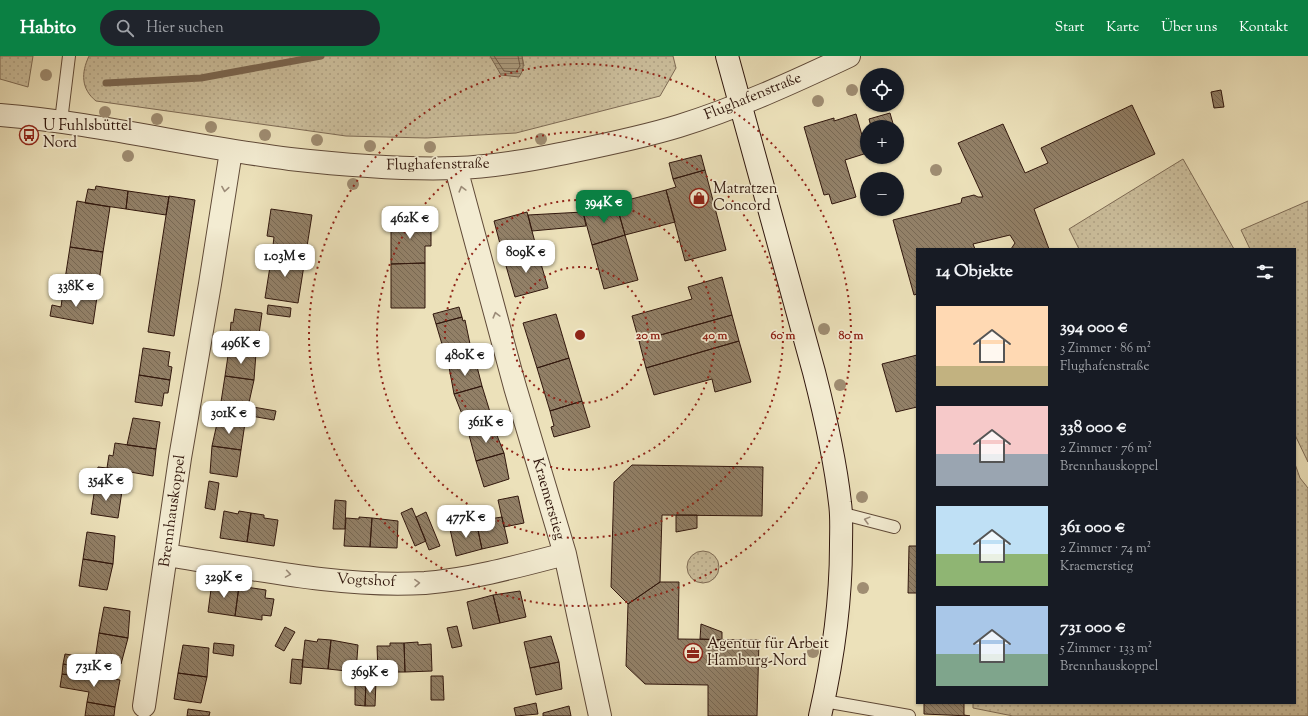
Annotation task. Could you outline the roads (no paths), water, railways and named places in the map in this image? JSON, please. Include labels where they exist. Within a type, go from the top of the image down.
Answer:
[{"type":"street","points":[[727,56],[828,425],[840,513],[841,579],[838,621],[822,708]]},
{"type":"street","name":"Flughafenstraße","points":[[0,115],[61,121],[231,150],[331,163],[393,167],[456,168],[523,161],[581,150],[677,126],[740,104],[849,56]]},
{"type":"street","name":"Brennhauskoppel","points":[[144,706],[180,458],[231,150]]},
{"type":"street","name":"Kraemerstieg","points":[[456,168],[515,386],[564,554],[600,716]]},
{"type":"street","name":"Vogtshof","points":[[166,555],[340,581],[390,584],[426,583],[488,574],[564,554]]},
{"type":"lane","points":[[61,121],[69,56]]},
{"type":"lane","points":[[840,513],[894,527]]},
{"type":"lane","points":[[822,708],[909,716]]},
{"type":"water","points":[[490,56],[522,56],[523,69],[521,74],[519,77],[501,75]]},
{"type":"waterway","points":[[106,83],[201,78],[321,56]]},
{"type":"place","name":"U Fuhlsbüttel Nord","points":[[29,135]]},
{"type":"place","name":"Matratzen Concord","points":[[699,198]]},
{"type":"place","name":"Agentur für Arbeit Hamburg-Nord","points":[[693,653]]}]
